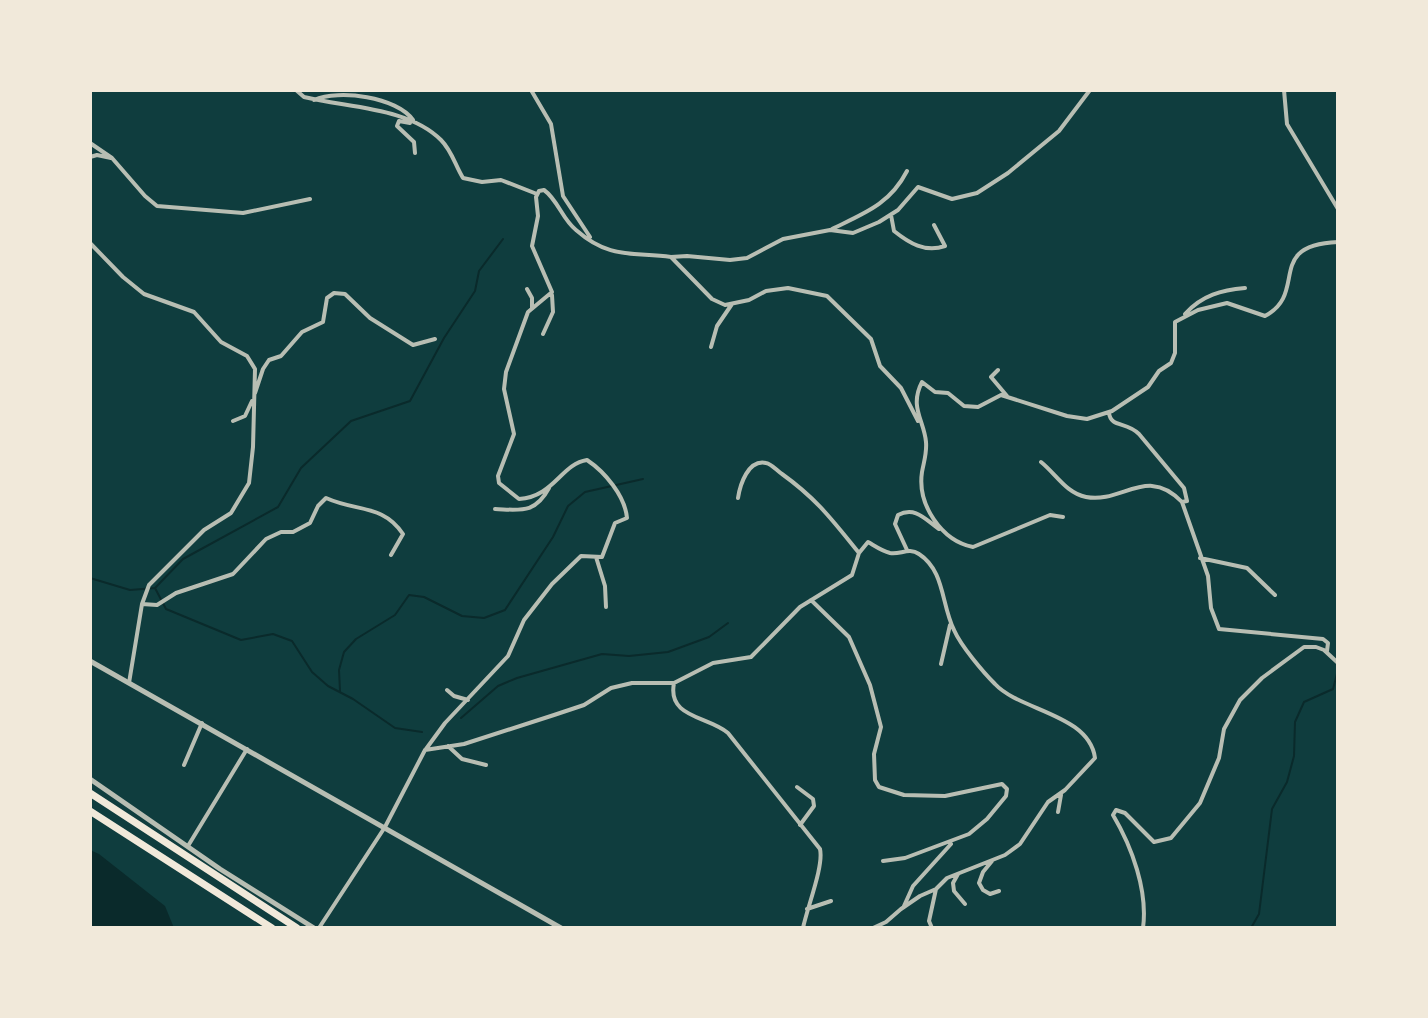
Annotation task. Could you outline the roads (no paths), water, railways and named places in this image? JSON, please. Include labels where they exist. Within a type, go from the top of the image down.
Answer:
[{"type":"highway","points":[[90,793],[297,928]]},
{"type":"highway","points":[[90,811],[272,928]]},
{"type":"street","points":[[296,90],[314,100],[392,113],[417,124],[442,141],[452,153],[463,178],[482,182],[501,180],[537,194]]},
{"type":"street","points":[[531,90],[551,124],[563,196],[591,239]]},
{"type":"street","points":[[546,90],[558,90]]},
{"type":"street","points":[[830,230],[853,233],[891,215],[918,187],[952,199],[977,193],[1008,173],[1059,131],[1090,90]]},
{"type":"street","points":[[1284,90],[1287,124],[1338,209]]},
{"type":"street","points":[[314,100],[327,94],[350,94],[398,107],[417,124]]},
{"type":"street","points":[[415,153],[414,142],[397,126],[399,121],[417,124]]},
{"type":"street","points":[[90,143],[112,158],[157,206],[243,213],[310,199]]},
{"type":"street","points":[[90,157],[112,158]]},
{"type":"street","points":[[537,194],[544,190],[552,196],[575,229],[618,254],[730,260],[747,258],[783,239],[830,230],[886,201],[907,171]]},
{"type":"street","points":[[537,194],[538,216],[532,246],[551,293],[553,312],[543,334]]},
{"type":"street","points":[[891,215],[894,231],[918,246],[930,249],[945,246],[934,225]]},
{"type":"street","points":[[1184,315],[1227,303],[1265,316],[1277,309],[1284,298],[1295,256],[1307,246],[1338,242]]},
{"type":"street","points":[[90,243],[144,294],[194,312],[221,342],[247,356],[255,369],[249,483],[231,513],[204,530],[149,585],[142,604],[129,683]]},
{"type":"street","points":[[671,257],[712,299],[725,305],[749,300],[766,291],[788,288],[827,296],[871,339],[880,366],[901,388],[926,436],[926,460],[921,474],[925,496],[930,512],[944,533]]},
{"type":"street","points":[[918,421],[922,382],[935,392],[948,393],[964,406],[978,407],[1001,395],[1067,416],[1087,419],[1109,413],[1148,387],[1159,371],[1171,363],[1175,353],[1175,322],[1211,295],[1222,290],[1245,288]]},
{"type":"street","points":[[527,289],[532,298],[532,308]]},
{"type":"street","points":[[233,421],[245,416],[269,360],[281,356],[302,332],[323,322],[327,298],[334,293],[345,294],[370,318],[413,345],[435,339]]},
{"type":"street","points":[[90,779],[187,846],[316,928],[385,827],[425,750],[445,723],[508,656],[524,620],[552,584],[577,558],[602,557],[608,534],[615,523],[627,518],[622,501],[600,469],[587,460],[570,467],[541,494],[519,499],[499,483],[498,476],[514,434],[504,389],[506,372],[522,325],[532,308],[551,293]]},
{"type":"street","points":[[711,347],[717,326],[732,304]]},
{"type":"street","points":[[998,370],[991,377],[1009,397]]},
{"type":"street","points":[[1109,413],[1109,418],[1115,423],[1131,426],[1184,488],[1187,501],[1182,502]]},
{"type":"street","points":[[1041,462],[1067,488],[1083,497],[1094,498],[1149,485],[1170,490],[1182,502],[1208,576],[1211,608],[1219,629],[1323,639],[1329,646],[1327,652]]},
{"type":"street","points":[[738,498],[742,480],[748,471],[759,464],[768,463],[820,505],[859,553]]},
{"type":"street","points":[[495,509],[532,508],[542,502],[551,486]]},
{"type":"street","points":[[142,604],[157,605],[176,593],[233,574],[266,539],[281,532],[293,532],[310,523],[318,506],[326,498],[346,507],[385,514],[403,534],[391,555]]},
{"type":"street","points":[[907,550],[895,524],[898,515],[908,510],[914,511],[960,545],[973,547],[1050,515],[1063,517]]},
{"type":"street","points":[[425,750],[464,744],[584,705],[611,688],[632,683],[674,683],[713,663],[751,657],[781,625],[811,600],[852,575],[859,553],[868,542],[890,553],[917,552],[935,569],[955,634],[996,686],[1049,712],[1081,733],[1093,746],[1095,758],[1062,793],[1048,802],[1020,844],[1005,855],[947,878],[936,889],[873,928]]},
{"type":"street","points":[[596,557],[605,586],[606,607]]},
{"type":"street","points":[[1200,558],[1247,568],[1275,595]]},
{"type":"street","points":[[811,600],[849,637],[870,685],[881,727],[874,754],[875,780],[879,787],[904,795],[945,796],[1006,785],[1006,796],[987,819],[969,834],[896,861],[883,861]]},
{"type":"street","points":[[941,664],[951,623]]},
{"type":"street","points":[[1143,928],[1143,893],[1124,833],[1113,815],[1116,810],[1125,813],[1154,842],[1171,838],[1200,803],[1219,758],[1224,729],[1240,700],[1262,678],[1304,647],[1316,647],[1327,652],[1338,663]]},
{"type":"street","points":[[90,661],[561,928]]},
{"type":"street","points":[[674,683],[672,694],[677,704],[690,716],[717,723],[728,733],[820,849],[822,860],[803,928]]},
{"type":"street","points":[[447,690],[454,696],[468,700]]},
{"type":"street","points":[[184,765],[202,723]]},
{"type":"street","points":[[448,746],[462,759],[486,765]]},
{"type":"street","points":[[187,846],[247,749]]},
{"type":"street","points":[[797,787],[813,799],[814,806],[800,825]]},
{"type":"street","points":[[1058,812],[1062,793]]},
{"type":"street","points":[[904,906],[913,886],[953,842]]},
{"type":"street","points":[[994,859],[983,872],[979,883],[990,894],[999,891]]},
{"type":"street","points":[[959,872],[953,883],[965,904]]},
{"type":"street","points":[[932,928],[929,921],[936,889]]},
{"type":"street","points":[[807,909],[831,901]]},
{"type":"water","points":[[90,850],[165,906],[174,928],[90,928]]},
{"type":"waterway","points":[[155,588],[183,559],[278,507],[301,468],[351,421],[410,401],[444,338],[475,291],[479,271],[503,239]]},
{"type":"waterway","points":[[340,691],[339,670],[344,652],[356,639],[395,615],[409,595],[424,597],[462,616],[484,618],[505,610],[553,537],[568,506],[585,492],[643,479]]},
{"type":"waterway","points":[[90,578],[130,590],[155,588],[166,609],[241,640],[273,634],[292,641],[312,672],[328,686],[395,728],[422,732]]},
{"type":"waterway","points":[[461,718],[498,686],[517,678],[602,654],[629,656],[668,652],[709,637],[728,623]]},
{"type":"waterway","points":[[1251,928],[1259,914],[1272,809],[1287,782],[1294,756],[1295,722],[1304,702],[1333,689],[1338,670]]}]
